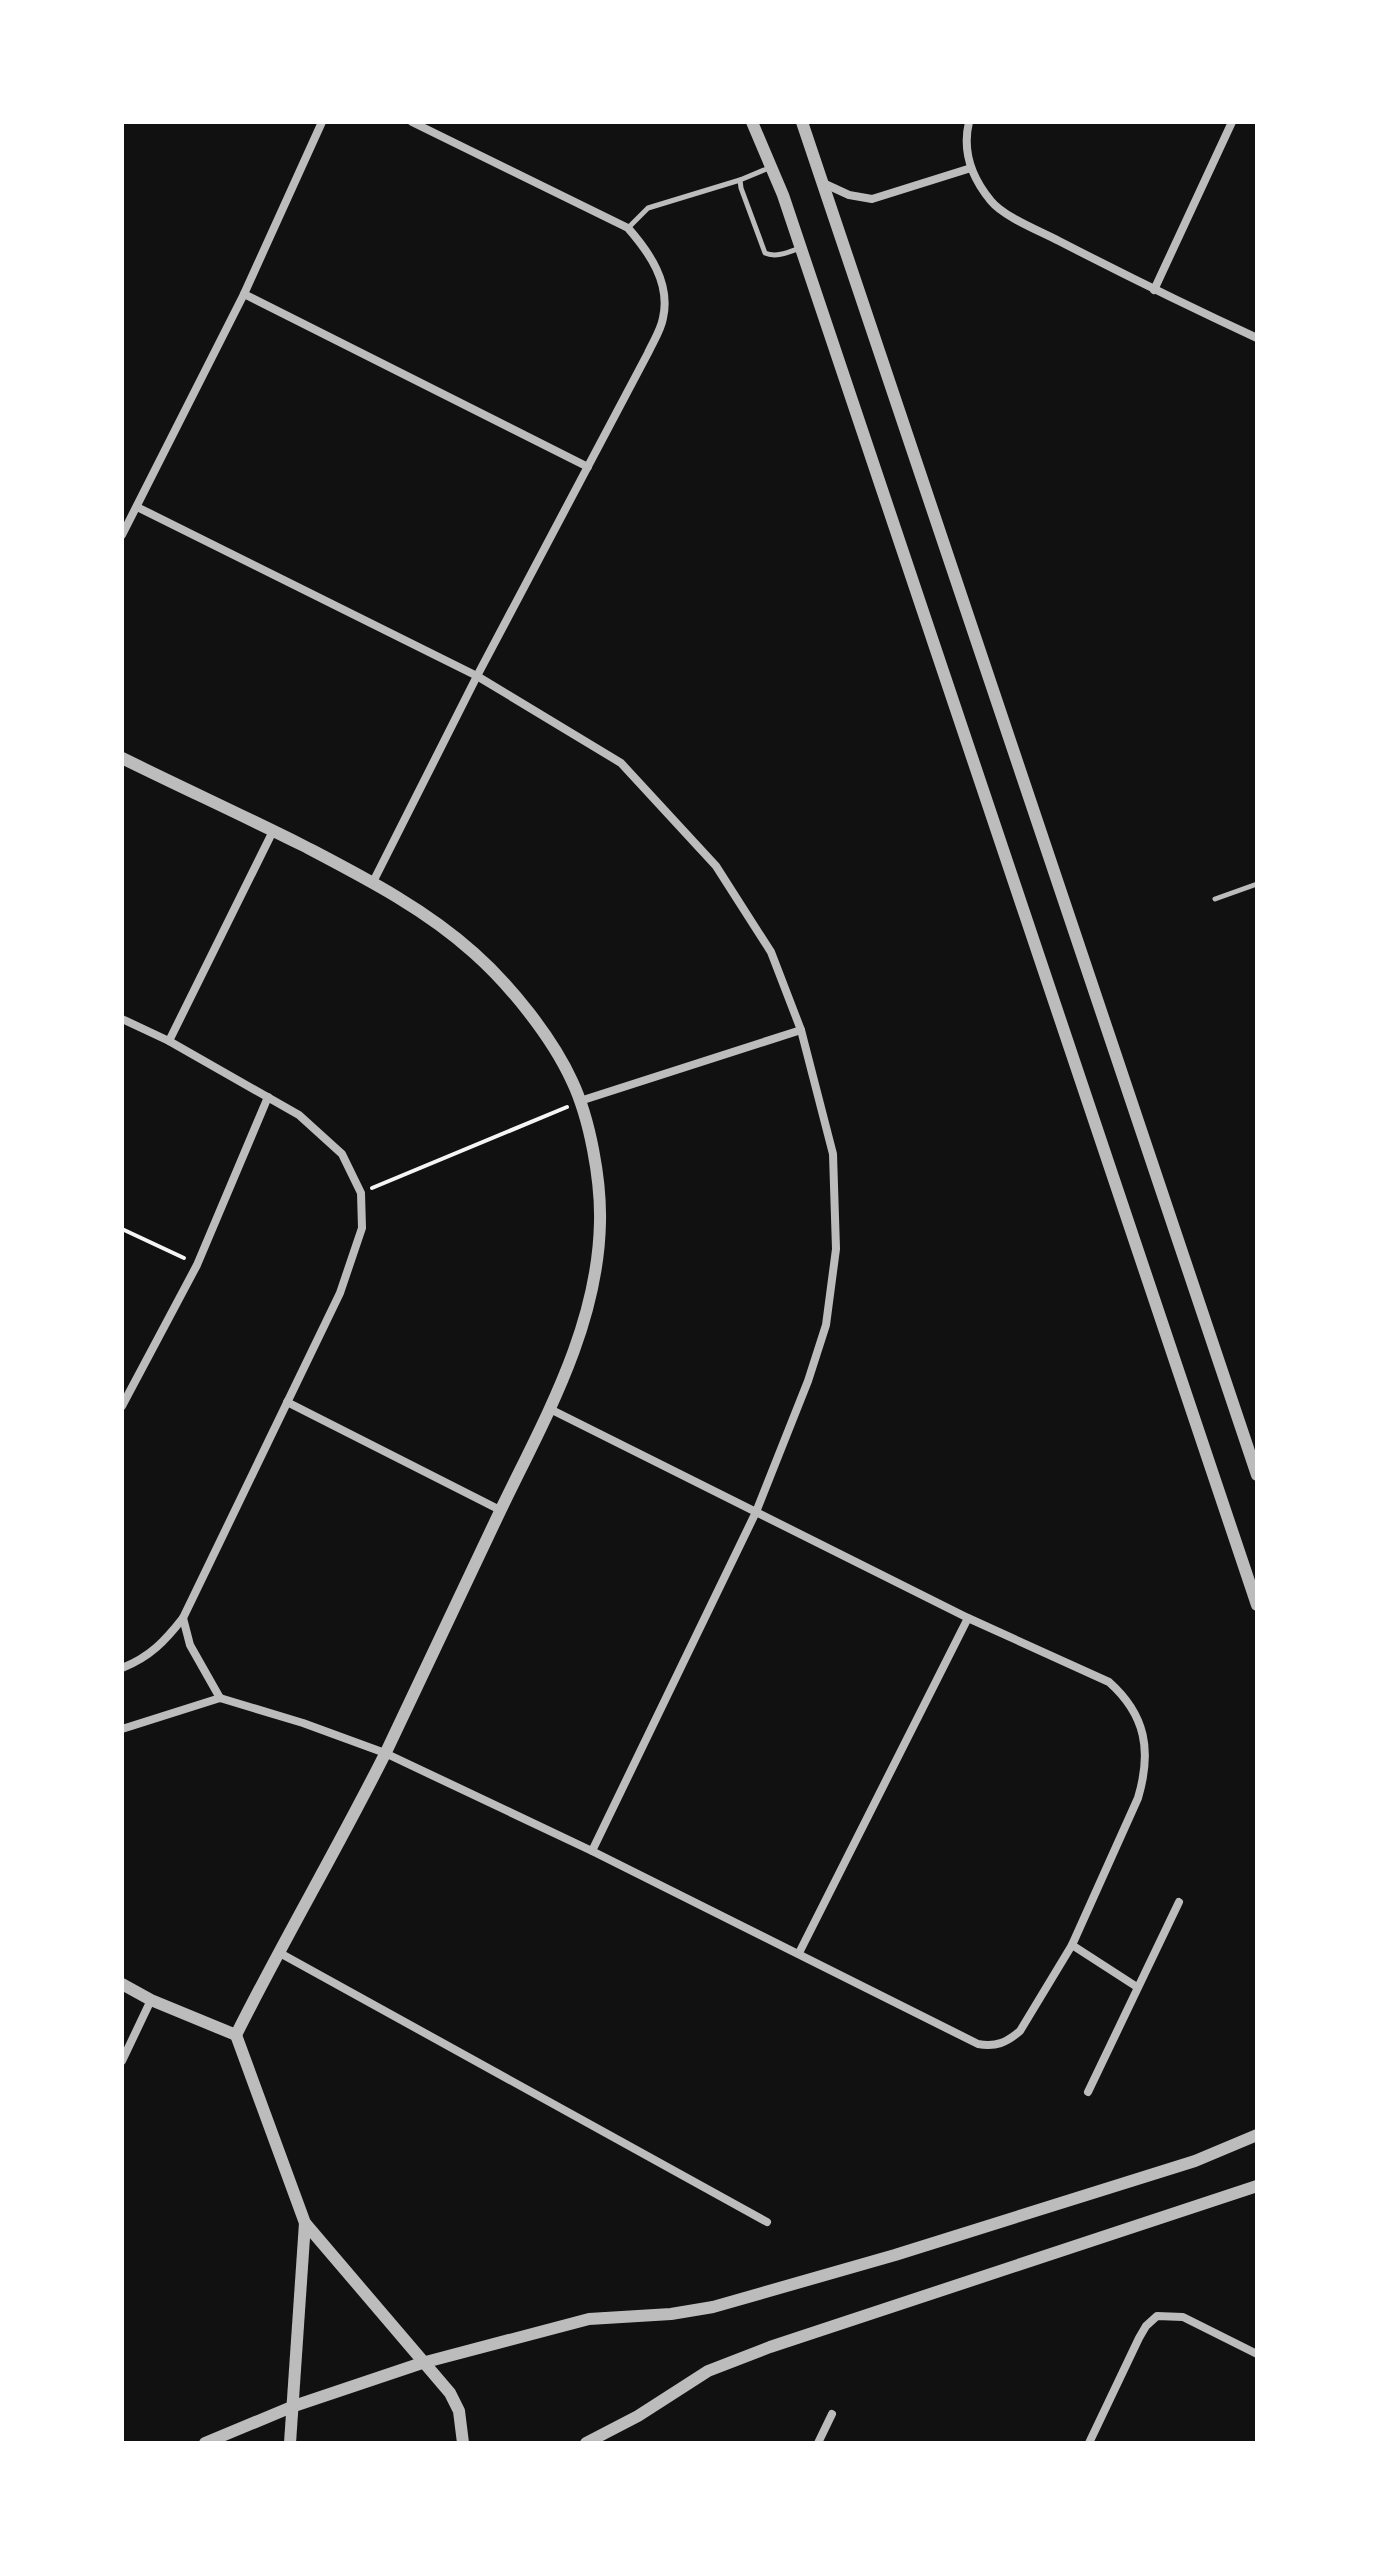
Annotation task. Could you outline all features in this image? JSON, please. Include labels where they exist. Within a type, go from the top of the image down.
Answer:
[{"type":"street","points":[[122,535],[244,294],[322,122]]},
{"type":"street","points":[[373,882],[477,676],[648,353],[663,318],[664,293],[658,271],[628,228],[412,122]]},
{"type":"street","points":[[752,122],[801,248],[1257,1605]]},
{"type":"street","points":[[802,122],[1257,1475]]},
{"type":"street","points":[[1154,290],[1232,122]]},
{"type":"street","points":[[968,124],[965,147],[971,168],[992,203],[1154,290],[1257,338]]},
{"type":"street","points":[[823,183],[859,198],[872,199],[971,168]]},
{"type":"street","points":[[244,294],[588,467]]},
{"type":"street","points":[[137,507],[477,676],[621,763],[716,866],[771,952],[801,1030],[833,1154],[836,1249],[826,1325],[808,1381],[756,1512],[592,1851]]},
{"type":"street","points":[[122,758],[373,882],[431,920],[475,954],[516,998],[570,1077],[580,1101],[597,1177],[600,1222],[596,1264],[582,1330],[550,1409],[385,1753],[236,2035],[305,2223],[450,2393],[459,2411],[463,2443]]},
{"type":"street","points":[[169,1041],[273,831]]},
{"type":"street","points":[[122,1019],[169,1041],[268,1097],[299,1115],[324,1135],[342,1154],[361,1193],[362,1228],[340,1293],[183,1618],[163,1643],[143,1659],[122,1668]]},
{"type":"street","points":[[580,1101],[801,1030]]},
{"type":"street","points":[[122,1406],[197,1265],[268,1097]]},
{"type":"street","points":[[287,1402],[500,1510]]},
{"type":"street","points":[[122,1729],[220,1698],[303,1723],[385,1753],[592,1851],[978,2044],[992,2046],[1009,2041],[1020,2031],[1072,1945],[1142,1786],[1146,1773],[1138,1717],[1127,1698],[1109,1682],[968,1618],[550,1409]]},
{"type":"street","points":[[183,1618],[190,1645],[220,1698]]},
{"type":"street","points":[[799,1953],[968,1618]]},
{"type":"street","points":[[1088,2092],[1179,1902]]},
{"type":"street","points":[[1072,1945],[1137,1987]]},
{"type":"street","points":[[278,1952],[767,2222]]},
{"type":"street","points":[[122,1984],[151,2000],[236,2035]]},
{"type":"street","points":[[122,2061],[151,2000]]},
{"type":"street","points":[[205,2443],[294,2406],[422,2363],[589,2319],[671,2314],[713,2307],[895,2255],[1195,2161],[1257,2135]]},
{"type":"street","points":[[586,2443],[638,2416],[708,2371],[770,2347],[1257,2186]]},
{"type":"street","points":[[290,2443],[305,2223]]},
{"type":"street","points":[[1089,2443],[1139,2338],[1157,2316],[1183,2317],[1257,2354]]},
{"type":"street","points":[[818,2443],[832,2414]]},
{"type":"lane","points":[[628,228],[648,208],[740,180],[771,167]]},
{"type":"lane","points":[[740,180],[765,253],[781,255],[801,248]]},
{"type":"lane","points":[[1215,899],[1257,884]]},
{"type":"path","points":[[361,1193],[580,1101]]},
{"type":"path","points":[[122,1229],[197,1265]]}]
